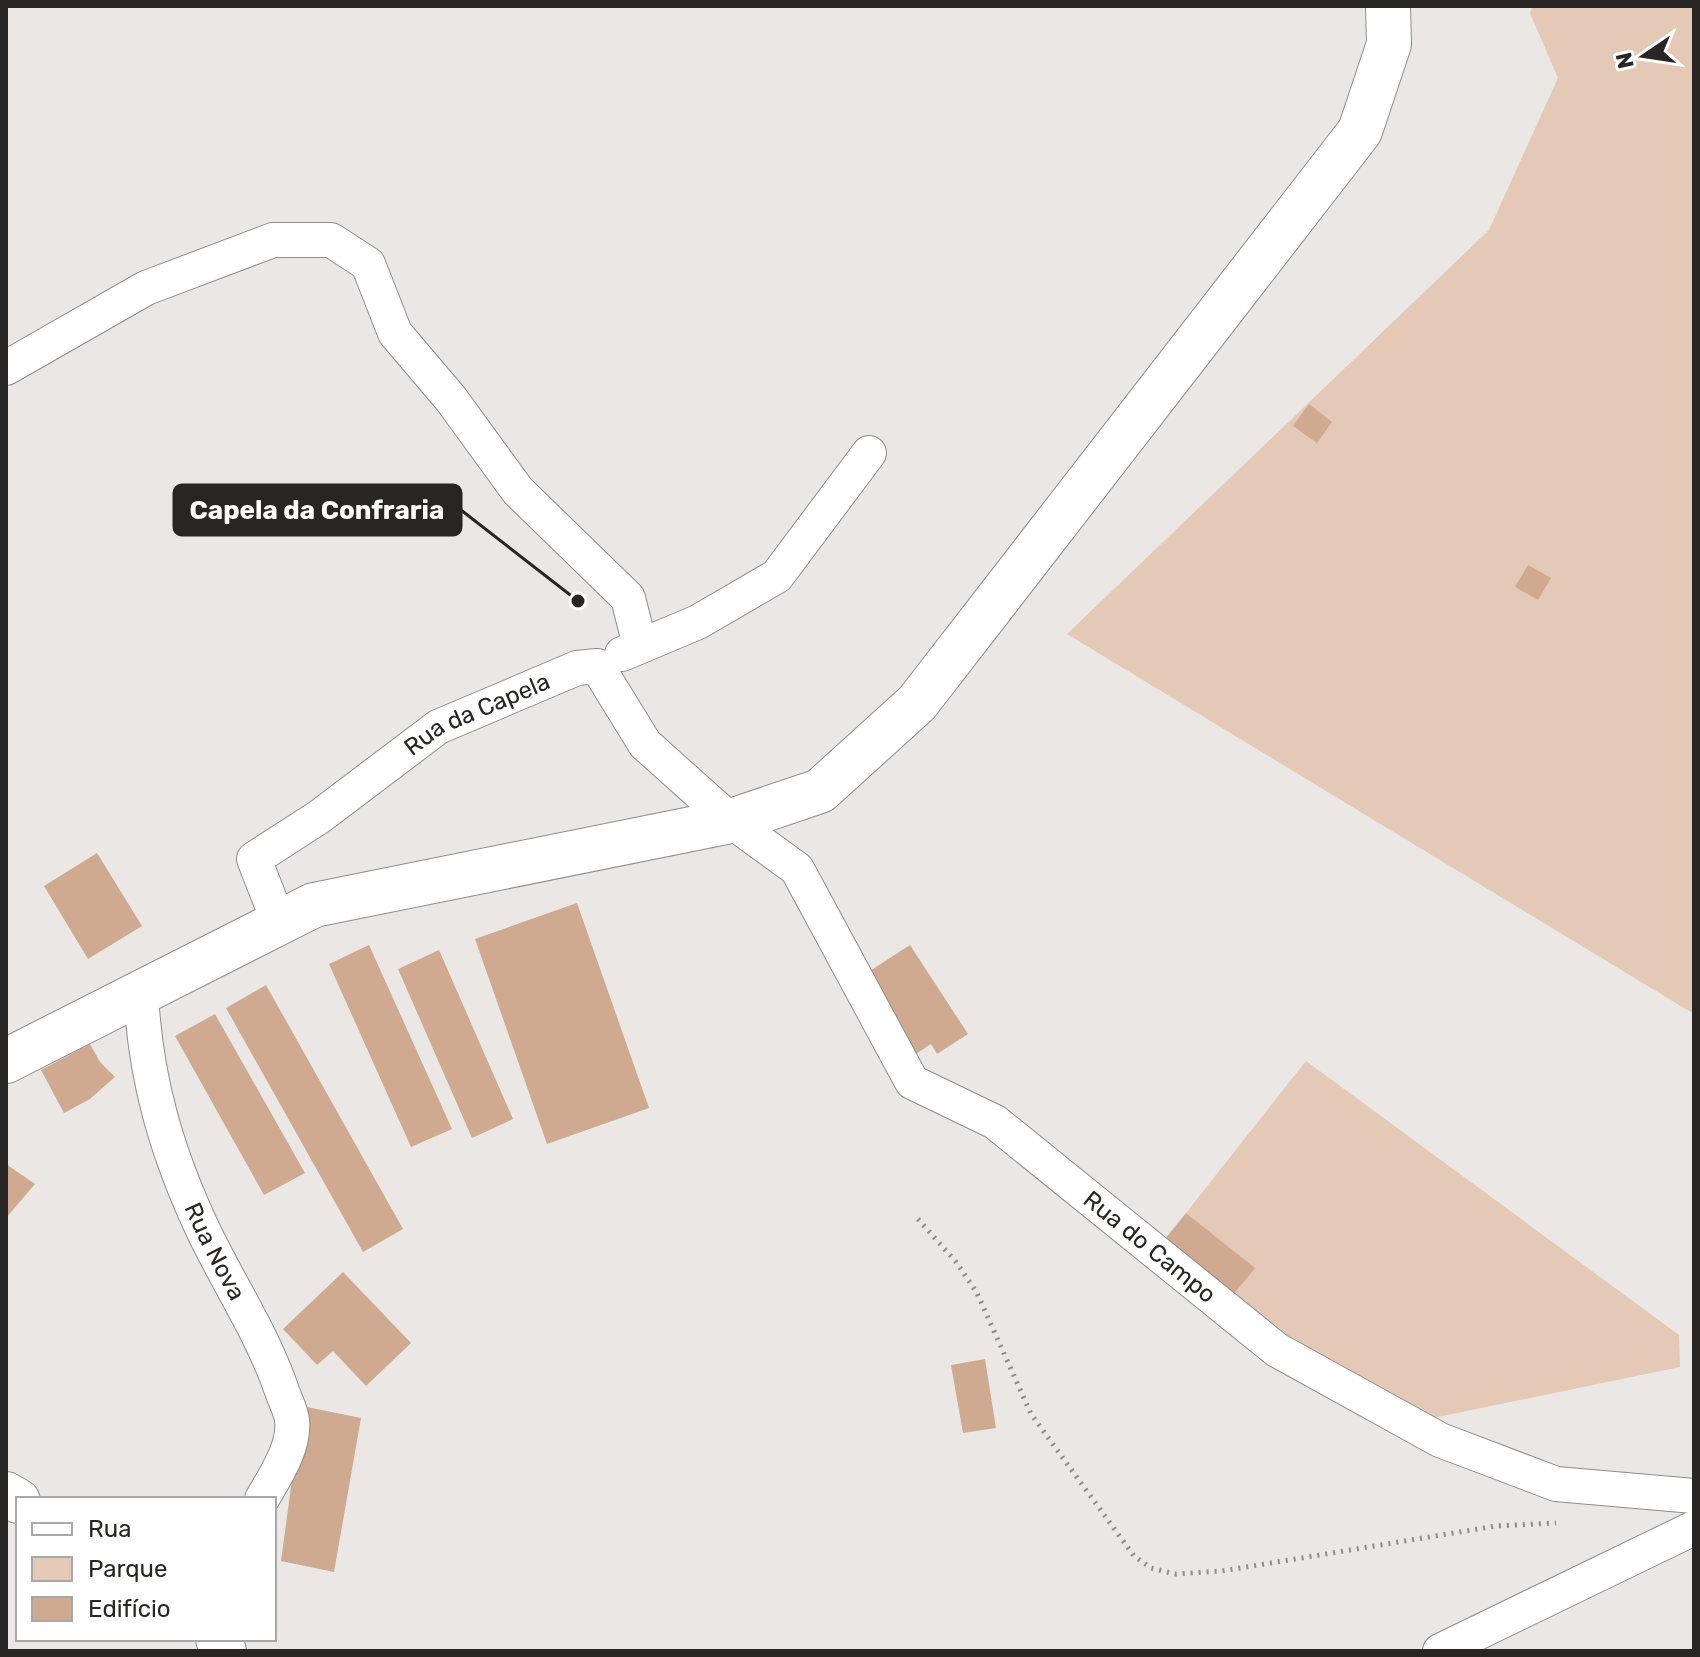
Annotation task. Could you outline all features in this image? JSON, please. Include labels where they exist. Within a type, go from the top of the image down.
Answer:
[{"type":"main road","points":[[6,1061],[314,905],[731,821],[820,791],[917,703],[1360,131],[1389,44],[1388,6]]},
{"type":"street","points":[[6,368],[146,288],[273,240],[331,240],[368,264],[395,333],[451,399],[518,491],[628,598],[640,646]]},
{"type":"street","points":[[731,821],[645,744],[597,666],[698,622],[777,576],[869,453]]},
{"type":"street","name":"Rua da Capela","points":[[279,923],[254,859],[319,817],[438,727],[577,668],[597,666]]},
{"type":"street","name":"Rua do Campo","points":[[731,821],[797,869],[912,1082],[995,1122],[1277,1350],[1440,1440],[1556,1484],[1694,1496]]},
{"type":"street","name":"Rua Nova","points":[[141,992],[143,1041],[153,1094],[172,1155],[204,1232],[274,1367],[293,1421],[286,1455],[263,1497]]},
{"type":"street","points":[[1440,1651],[1694,1528]]},
{"type":"path","points":[[918,1219],[956,1262],[977,1293],[1031,1414],[1134,1556],[1151,1568],[1175,1574],[1222,1571],[1496,1526],[1562,1523]]},
{"type":"green space","points":[[1532,6],[1694,6],[1694,1014],[1067,634],[1489,230],[1558,78],[1530,13]]},
{"type":"green space","points":[[1306,1061],[1679,1335],[1680,1367],[1423,1420],[1284,1342],[1229,1300],[1254,1268],[1186,1213]]},
{"type":"building","points":[[1309,404],[1332,422],[1317,443],[1293,426]]},
{"type":"building","points":[[1528,565],[1551,578],[1538,600],[1515,587]]},
{"type":"building","points":[[97,853],[142,926],[88,959],[44,886]]},
{"type":"building","points":[[577,903],[649,1108],[547,1144],[475,939]]},
{"type":"building","points":[[369,945],[452,1129],[411,1147],[329,964]]},
{"type":"building","points":[[910,945],[968,1034],[937,1054],[931,1044],[914,1055],[862,976]]},
{"type":"building","points":[[439,950],[513,1119],[472,1138],[398,969]]},
{"type":"building","points":[[266,985],[403,1229],[363,1252],[226,1008]]},
{"type":"building","points":[[215,1014],[305,1173],[264,1195],[175,1036]]},
{"type":"building","points":[[90,1044],[100,1062],[115,1077],[90,1099],[64,1113],[41,1070]]},
{"type":"building","points":[[6,1164],[35,1184],[6,1218]]},
{"type":"building","points":[[1186,1213],[1255,1268],[1229,1300],[1160,1245]]},
{"type":"building","points":[[343,1272],[411,1343],[366,1386],[333,1351],[317,1365],[283,1329]]},
{"type":"building","points":[[985,1359],[996,1428],[963,1433],[951,1365]]},
{"type":"building","points":[[302,1406],[361,1418],[334,1572],[281,1561]]},
{"type":"place","name":"Capela da Confraria","points":[[578,601]]}]
